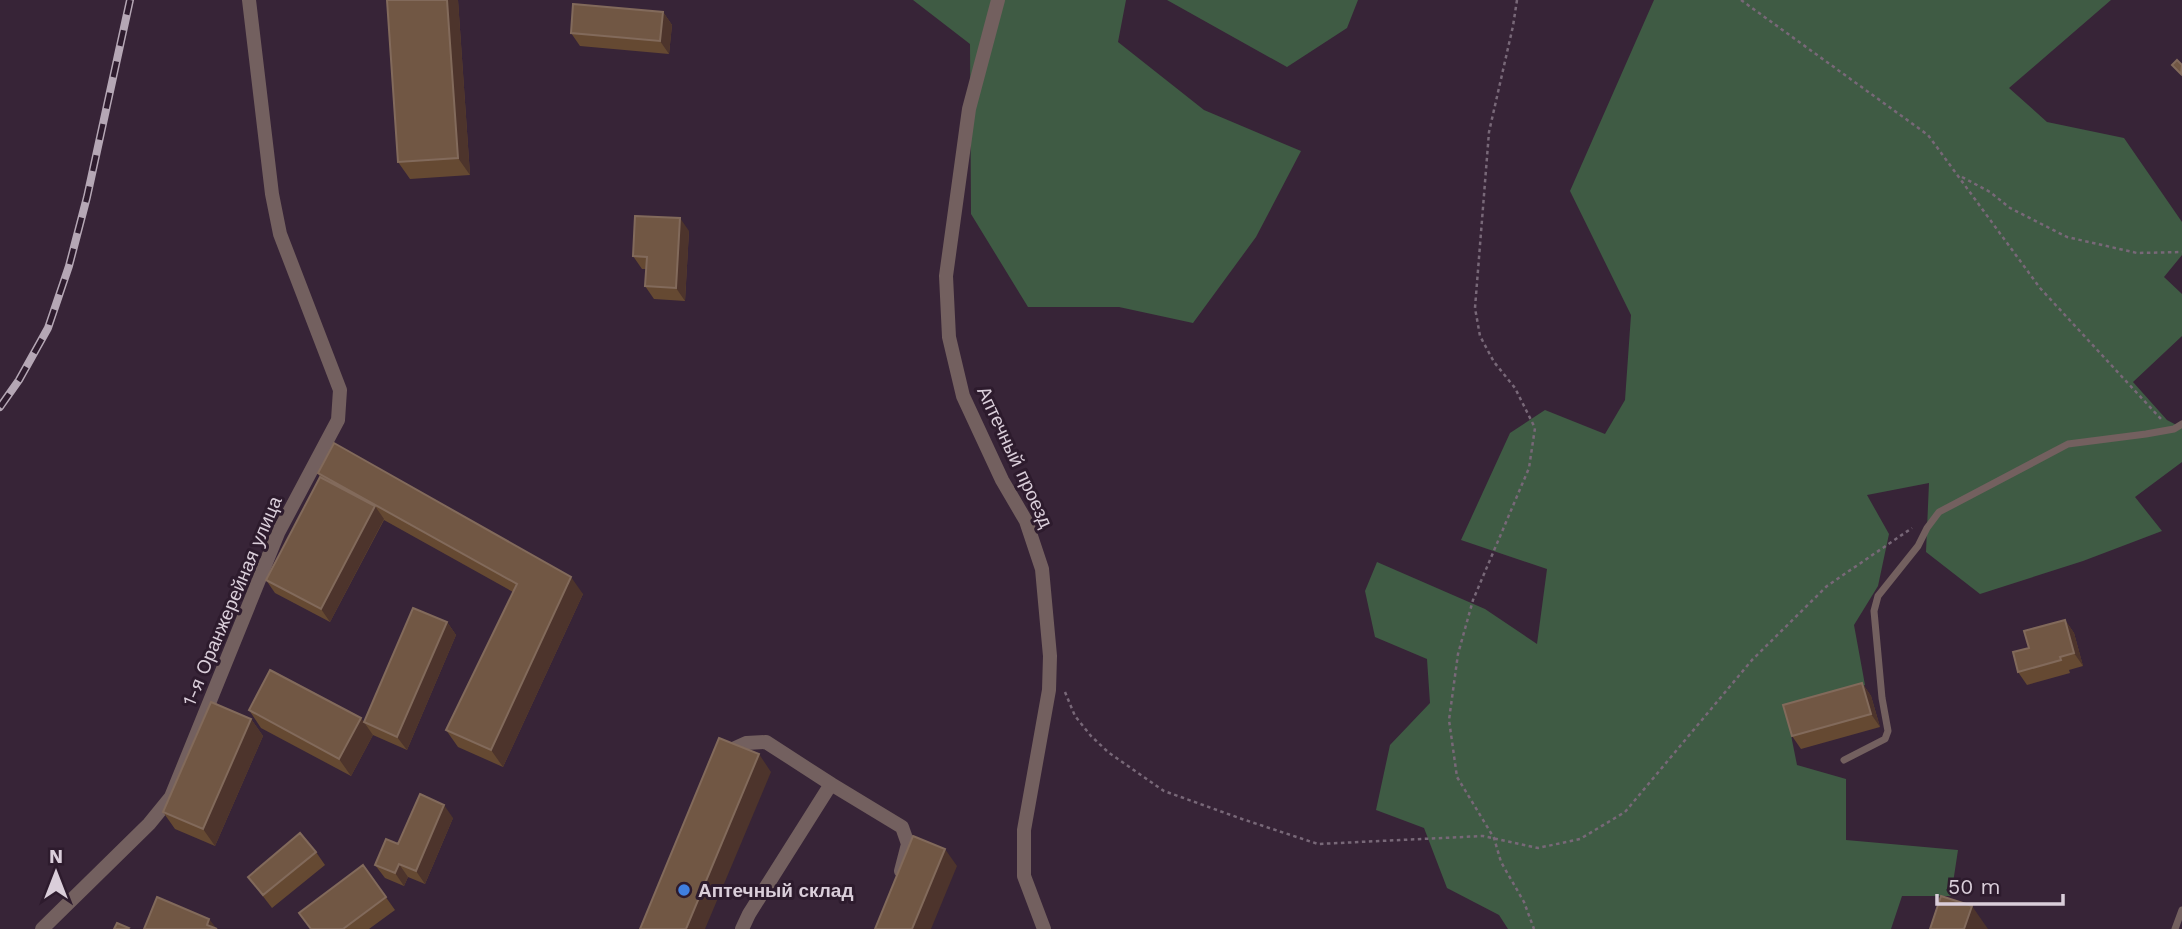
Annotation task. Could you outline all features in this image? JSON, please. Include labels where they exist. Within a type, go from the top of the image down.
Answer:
[{"type":"street","name":"1-я Оранжерейная улица","points":[[42,929],[149,824],[171,797],[278,533],[338,420],[340,390],[280,234],[272,194],[249,0]]},
{"type":"street","name":"Аптечный проезд","points":[[998,0],[969,109],[946,275],[949,337],[963,396],[1002,480],[1026,521],[1042,569],[1050,656],[1049,691],[1024,830],[1023,851],[1024,876],[1044,929]]},
{"type":"street","points":[[713,763],[727,750],[746,743],[766,742],[902,827],[908,844],[897,880]]},
{"type":"street","points":[[742,929],[831,784]]},
{"type":"lane","points":[[1844,760],[1885,739],[1888,731],[1878,666],[1874,611],[1878,596],[1918,546],[1939,512],[2068,444],[2174,429],[2182,424]]},
{"type":"lane","points":[[2175,929],[2182,910]]},
{"type":"path","points":[[1517,0],[1514,26],[1489,132],[1475,308],[1480,336],[1494,362],[1515,388],[1535,428],[1529,468],[1473,600],[1458,654],[1448,720],[1457,777],[1494,838],[1500,862],[1524,902],[1534,929]]},
{"type":"path","points":[[1741,0],[1928,135],[2040,288],[2174,429]]},
{"type":"path","points":[[1960,176],[1990,192],[2039,225],[2067,237],[2137,253],[2182,253]]},
{"type":"path","points":[[1062,686],[1076,716],[1108,752],[1164,791],[1203,805],[1318,844],[1483,835],[1538,848],[1580,839],[1625,812],[1752,660],[1827,586],[1920,522],[1939,512]]},
{"type":"green space","points":[[913,0],[1126,0],[1118,42],[1204,110],[1301,151],[1256,237],[1193,323],[1119,307],[1028,307],[971,214],[970,44]]},
{"type":"green space","points":[[1167,0],[1358,0],[1347,28],[1287,67]]},
{"type":"green space","points":[[1654,0],[2111,0],[2009,88],[2047,122],[2124,138],[2182,222],[2182,255],[2164,277],[2182,294],[2182,336],[2133,382],[2167,420],[2182,428],[2182,462],[2135,497],[2162,531],[2083,561],[1980,594],[1926,552],[1929,483],[1867,495],[1889,534],[1878,586],[1854,625],[1865,685],[1788,720],[1797,765],[1846,779],[1846,840],[1958,850],[1951,896],[1902,896],[1891,929],[1508,929],[1499,915],[1447,888],[1424,828],[1376,810],[1390,745],[1430,703],[1427,659],[1375,637],[1365,591],[1377,562],[1485,609],[1537,644],[1547,569],[1461,540],[1510,433],[1545,410],[1605,434],[1625,400],[1631,315],[1570,191]]},
{"type":"building","points":[[387,0],[447,0],[458,158],[398,162]]},
{"type":"building","points":[[573,4],[663,12],[660,41],[571,33]]},
{"type":"building","points":[[2177,60],[2182,65],[2181,74],[2172,65]]},
{"type":"building","points":[[635,216],[680,218],[676,288],[645,286],[647,257],[633,256]]},
{"type":"building","points":[[334,443],[571,577],[491,750],[446,730],[517,584],[318,473]]},
{"type":"building","points":[[320,477],[375,506],[321,609],[266,580]]},
{"type":"building","points":[[413,608],[447,622],[397,737],[364,722]]},
{"type":"building","points":[[2065,620],[2074,653],[2060,657],[2061,660],[2018,672],[2013,652],[2029,648],[2024,631]]},
{"type":"building","points":[[270,670],[361,718],[339,759],[249,710]]},
{"type":"building","points":[[1862,683],[1871,714],[1792,736],[1783,705]]},
{"type":"building","points":[[211,702],[251,719],[203,829],[163,812]]},
{"type":"building","points":[[719,738],[759,754],[686,929],[640,929]]},
{"type":"building","points":[[420,794],[444,805],[416,871],[399,864],[395,873],[375,865],[386,839],[398,844]]},
{"type":"building","points":[[300,833],[316,852],[263,895],[248,877]]},
{"type":"building","points":[[913,836],[945,849],[912,929],[875,929]]},
{"type":"building","points":[[363,865],[386,897],[343,929],[311,929],[299,913]]},
{"type":"building","points":[[1941,896],[1972,906],[1964,929],[1930,929]]},
{"type":"building","points":[[157,897],[209,919],[207,925],[217,929],[144,929]]},
{"type":"building","points":[[117,923],[129,928],[114,929]]},
{"type":"railway","points":[[0,407],[19,380],[48,328],[69,266],[87,197],[130,0]]},
{"type":"place","name":"Аптечный склад","points":[[684,890]]}]
